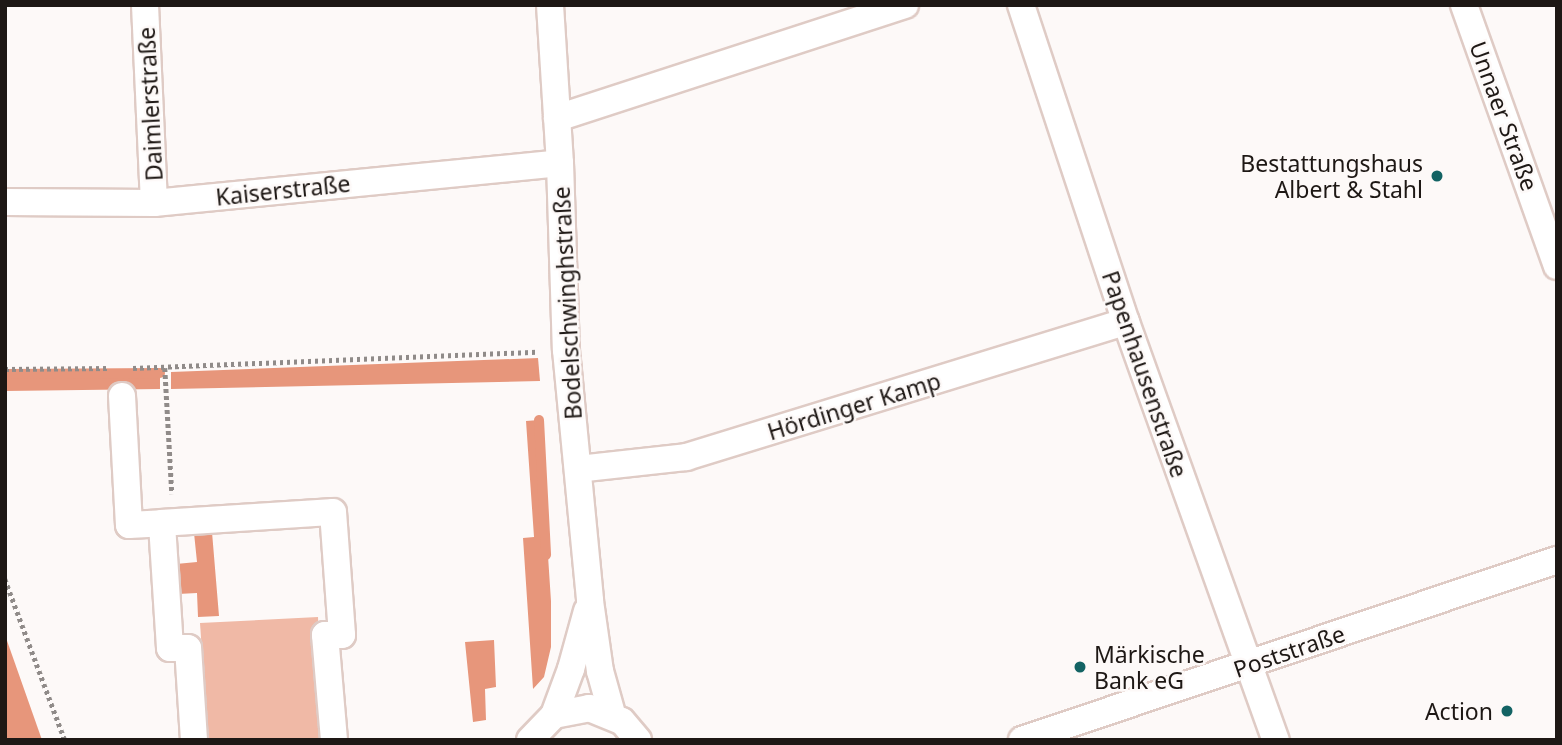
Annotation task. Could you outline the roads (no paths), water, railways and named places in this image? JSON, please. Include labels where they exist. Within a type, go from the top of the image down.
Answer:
[{"type":"street","name":"Daimlerstraße","points":[[145,5],[154,203]]},
{"type":"street","name":"Bodelschwinghstraße","points":[[550,5],[560,163],[566,349],[590,601],[600,671],[612,714],[639,739]]},
{"type":"street","points":[[557,118],[905,5]]},
{"type":"street","name":"Papenhausenstraße","points":[[1021,5],[1126,322],[1276,740]]},
{"type":"street","name":"Unnaer Straße","points":[[1464,5],[1557,266]]},
{"type":"street","name":"Kaiserstraße","points":[[5,202],[154,203],[560,163]]},
{"type":"street","name":"Hördinger Kamp","points":[[578,469],[686,457],[1126,322]]},
{"type":"street","points":[[122,396],[129,525],[333,512],[342,635],[325,635],[334,740]]},
{"type":"street","points":[[168,523],[170,649],[188,648],[194,740]]},
{"type":"street","name":"Poststraße","points":[[1022,740],[1557,560]]},
{"type":"street","name":"Bodelschwinghstraße","points":[[530,740],[544,722],[554,715],[572,669],[590,601]]},
{"type":"street","points":[[554,715],[577,708],[612,714]]},
{"type":"waterway","points":[[5,374],[160,373]]},
{"type":"waterway","points":[[539,420],[546,555]]},
{"type":"place","name":"Bestattungshaus Albert & Stahl","points":[[1437,176]]},
{"type":"place","name":"Märkische Bank eG","points":[[1080,667]]},
{"type":"place","name":"Action","points":[[1507,711]]}]
